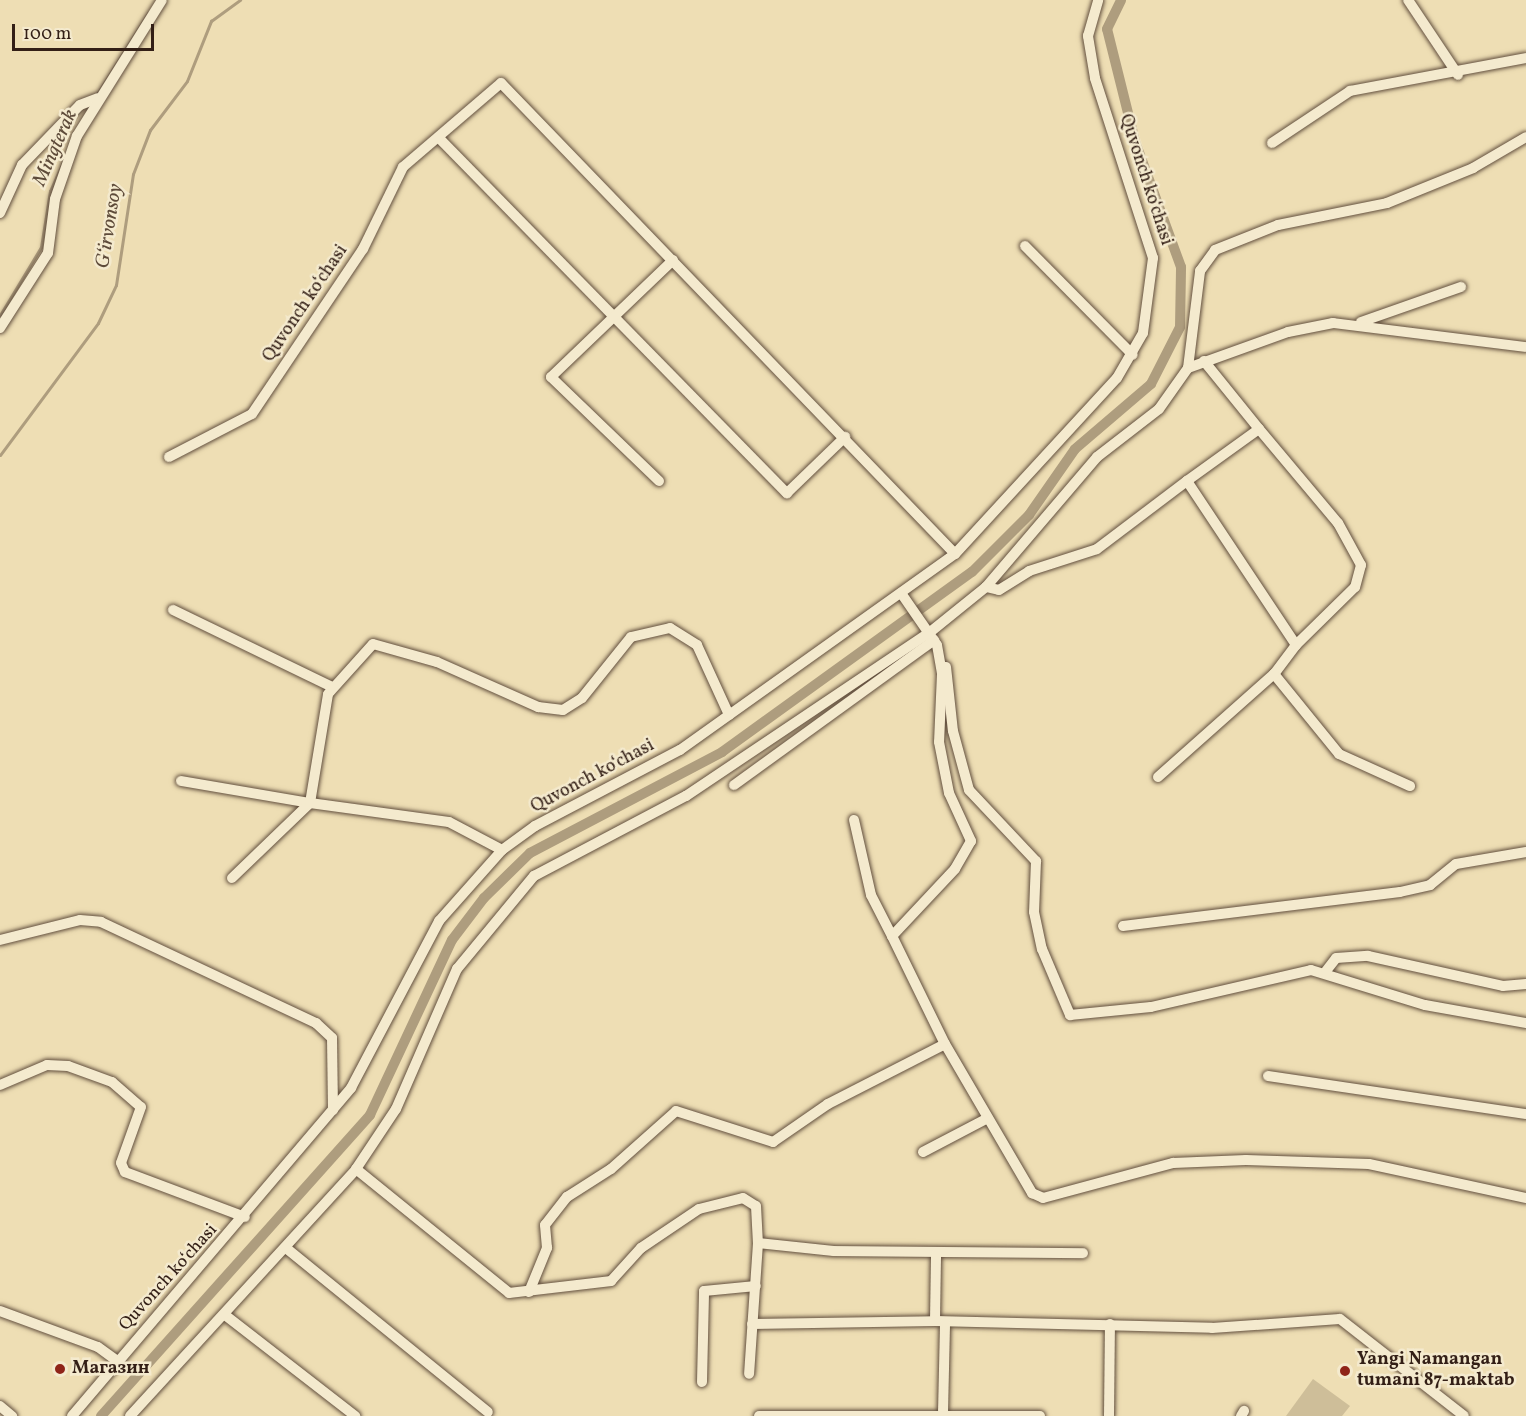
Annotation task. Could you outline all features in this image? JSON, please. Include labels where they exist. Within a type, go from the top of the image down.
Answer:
[{"type":"street","points":[[0,328],[48,253],[55,200],[98,98],[162,0]]},
{"type":"street","name":"Quvonch koʻchasi","points":[[72,1416],[245,1217],[351,1088],[439,921],[502,850],[535,826],[680,750],[955,554],[1133,355],[1149,306],[1153,258],[1095,78],[1088,36],[1098,0]]},
{"type":"street","points":[[1408,0],[1458,75]]},
{"type":"street","points":[[1272,143],[1350,91],[1458,75],[1526,58]]},
{"type":"street","name":"Quvonch koʻchasi","points":[[169,457],[252,414],[363,249],[403,167],[440,139],[501,84],[845,436],[955,554]]},
{"type":"street","points":[[0,213],[22,165],[80,105],[98,98]]},
{"type":"street","points":[[734,785],[933,640],[986,587],[1097,458],[1159,409],[1188,368],[1200,272],[1215,250],[1278,225],[1387,203],[1473,168],[1526,137]]},
{"type":"street","points":[[440,139],[787,493],[845,436]]},
{"type":"street","points":[[1025,246],[1133,355]]},
{"type":"street","points":[[659,481],[551,376],[673,260]]},
{"type":"street","points":[[1358,323],[1461,287]]},
{"type":"street","points":[[1188,368],[1320,324],[1358,323],[1526,347]]},
{"type":"street","points":[[1158,777],[1274,674],[1296,645],[1355,587],[1361,565],[1338,523],[1204,361]]},
{"type":"street","points":[[986,587],[999,590],[1029,572],[1106,544],[1259,429]]},
{"type":"street","points":[[1187,481],[1296,645]]},
{"type":"street","points":[[901,593],[933,640],[948,676],[953,731],[969,790],[1036,861],[1034,912],[1042,949],[1062,1007],[1070,1015],[1151,1007],[1326,971],[1336,958],[1368,956],[1503,986],[1526,984]]},
{"type":"street","points":[[173,610],[332,687]]},
{"type":"street","points":[[232,878],[310,803],[332,687],[373,644],[436,662],[538,707],[563,710],[582,698],[632,637],[670,628],[697,645],[729,715]]},
{"type":"street","points":[[892,936],[955,869],[971,841],[949,793],[940,751],[937,719],[942,674],[933,640]]},
{"type":"street","points":[[130,1416],[225,1315],[356,1169],[396,1108],[457,969],[534,876],[686,796],[933,640]]},
{"type":"street","points":[[1274,674],[1339,754],[1410,786]]},
{"type":"street","points":[[181,781],[310,803],[449,822],[502,850]]},
{"type":"street","points":[[854,820],[871,895],[945,1044],[1032,1193],[1043,1198],[1173,1164],[1246,1160],[1369,1164],[1526,1198]]},
{"type":"street","points":[[1123,926],[1400,892],[1430,885],[1456,864],[1526,852]]},
{"type":"street","points":[[0,940],[80,921],[101,922],[316,1023],[332,1038],[333,1110]]},
{"type":"street","points":[[1326,971],[1347,984],[1425,1005],[1526,1023]]},
{"type":"street","points":[[529,1292],[547,1248],[545,1225],[567,1197],[611,1169],[676,1111],[773,1142],[828,1104],[945,1044]]},
{"type":"street","name":"Quvonch koʻchasi","points":[[0,1085],[47,1065],[68,1066],[112,1082],[141,1107],[121,1163],[125,1172],[245,1217]]},
{"type":"street","points":[[1268,1076],[1526,1114]]},
{"type":"street","points":[[923,1152],[988,1118]]},
{"type":"street","points":[[356,1169],[508,1293],[611,1281],[641,1248],[717,1201],[742,1198],[756,1206],[758,1243],[749,1374]]},
{"type":"street","points":[[758,1243],[936,1254],[1083,1253]]},
{"type":"street","points":[[286,1248],[488,1412]]},
{"type":"street","points":[[936,1254],[943,1413]]},
{"type":"street","points":[[702,1382],[704,1291],[756,1286]]},
{"type":"street","points":[[0,1311],[98,1347],[117,1362]]},
{"type":"street","points":[[225,1315],[355,1416]]},
{"type":"street","points":[[752,1324],[940,1322],[1212,1328],[1340,1319],[1464,1416]]},
{"type":"street","points":[[1109,1416],[1110,1324]]},
{"type":"street","points":[[0,1406],[12,1416]]},
{"type":"street","points":[[759,1416],[943,1413],[1040,1416]]},
{"type":"shaded area","points":[[1313,1379],[1350,1406],[1342,1416],[1286,1416]]},
{"type":"waterway","name":"G‘irvonsoy","points":[[0,455],[98,323],[116,285],[133,174],[150,130],[187,81],[211,21],[240,0]]},
{"type":"waterway","points":[[101,1416],[370,1115],[452,940],[484,898],[530,853],[722,752],[972,572],[1029,515],[1075,449],[1151,384],[1180,327],[1181,267],[1135,141],[1107,29],[1121,0]]},
{"type":"waterway","name":"Mingterak","points":[[97,94],[148,13]]},
{"type":"waterway","name":"Mingterak","points":[[0,315],[41,247],[50,191],[64,159]]},
{"type":"place","name":"Магазин","points":[[60,1369]]},
{"type":"place","name":"Yangi Namangan tumani 87-maktab","points":[[1345,1371]]}]
